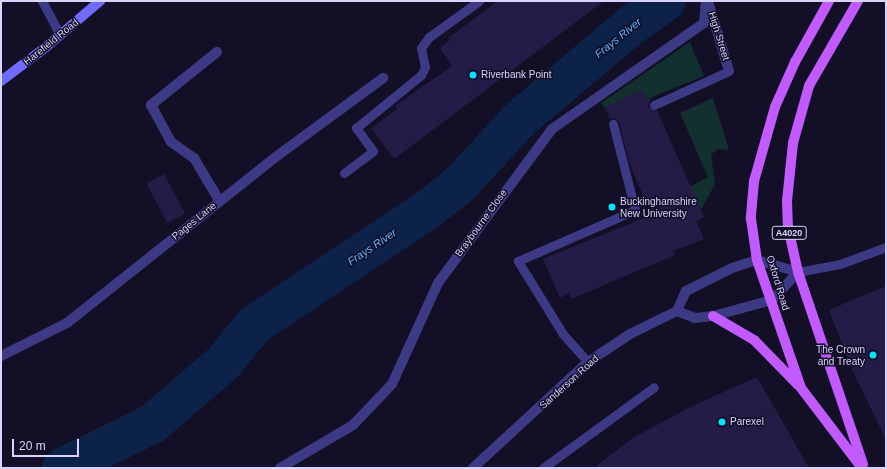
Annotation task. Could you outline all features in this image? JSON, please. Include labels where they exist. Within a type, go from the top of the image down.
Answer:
[{"type":"main road","name":"Harefield Road","points":[[1,81],[60,35],[100,1]]},
{"type":"main road","name":"Oxford Road","points":[[829,1],[795,62],[775,107],[754,181],[750,207],[757,260],[772,300],[776,319],[801,388],[863,468]]},
{"type":"main road","name":"Oxford Road","points":[[858,1],[809,86],[793,143],[787,215],[798,272],[863,468]]},
{"type":"main road","points":[[713,316],[754,340],[801,388]]},
{"type":"street","name":"High Street","points":[[707,1],[729,71]]},
{"type":"street","name":"Braybourne Close","points":[[280,468],[353,425],[392,384],[438,283],[552,129],[704,23],[707,1]]},
{"type":"street","points":[[218,52],[151,105],[171,142],[194,158],[219,200]]},
{"type":"street","name":"Pages Lane","points":[[1,356],[67,323],[219,200],[383,78]]},
{"type":"street","points":[[757,260],[798,272],[772,300],[713,316],[695,318],[677,311],[686,291],[732,268],[757,260]]},
{"type":"street","name":"Sanderson Road","points":[[472,468],[588,362],[630,334],[677,311]]},
{"type":"lane","points":[[42,1],[60,35]]},
{"type":"lane","points":[[344,174],[373,151],[356,128],[421,75],[425,67],[421,48],[429,37],[479,1]]},
{"type":"lane","points":[[654,104],[729,71]]},
{"type":"lane","points":[[588,362],[563,334],[518,261],[635,210],[613,124]]},
{"type":"lane","points":[[798,272],[840,264],[886,247]]},
{"type":"lane","points":[[543,468],[654,387]]},
{"type":"green space","points":[[690,42],[704,76],[647,99],[642,90],[605,108],[601,103]]},
{"type":"green space","points":[[713,98],[729,150],[717,149],[711,155],[715,184],[701,210],[690,187],[708,177],[680,113]]},
{"type":"water","points":[[645,1],[672,1],[677,7],[640,32],[625,15]]},
{"type":"building","name":"Riverbank Point","points":[[498,1],[604,1],[394,159],[371,128],[397,109],[395,106],[452,66],[440,48],[450,40],[448,38]]},
{"type":"building","points":[[642,90],[647,99],[651,98],[648,107],[657,110],[704,217],[696,221],[704,239],[673,251],[675,255],[571,299],[569,293],[560,298],[543,259],[651,215],[629,162],[619,122],[615,118],[610,119],[605,108]]},
{"type":"building","points":[[164,174],[185,214],[167,223],[146,183]]},
{"type":"building","name":"The Crown and Treaty","points":[[886,286],[886,440],[850,365],[829,310]]},
{"type":"building","name":"Parexel","points":[[757,377],[809,468],[594,468],[631,439],[692,406]]},
{"type":"waterway","name":"Frays River","points":[[62,468],[152,424],[224,362],[254,325],[430,208],[460,184],[520,119],[633,24],[666,1]]},
{"type":"place","name":"Riverbank Point","points":[[473,75]]},
{"type":"place","name":"Buckinghamshire New University","points":[[612,207]]},
{"type":"place","name":"The Crown and Treaty","points":[[873,355]]},
{"type":"place","name":"Parexel","points":[[722,422]]}]
